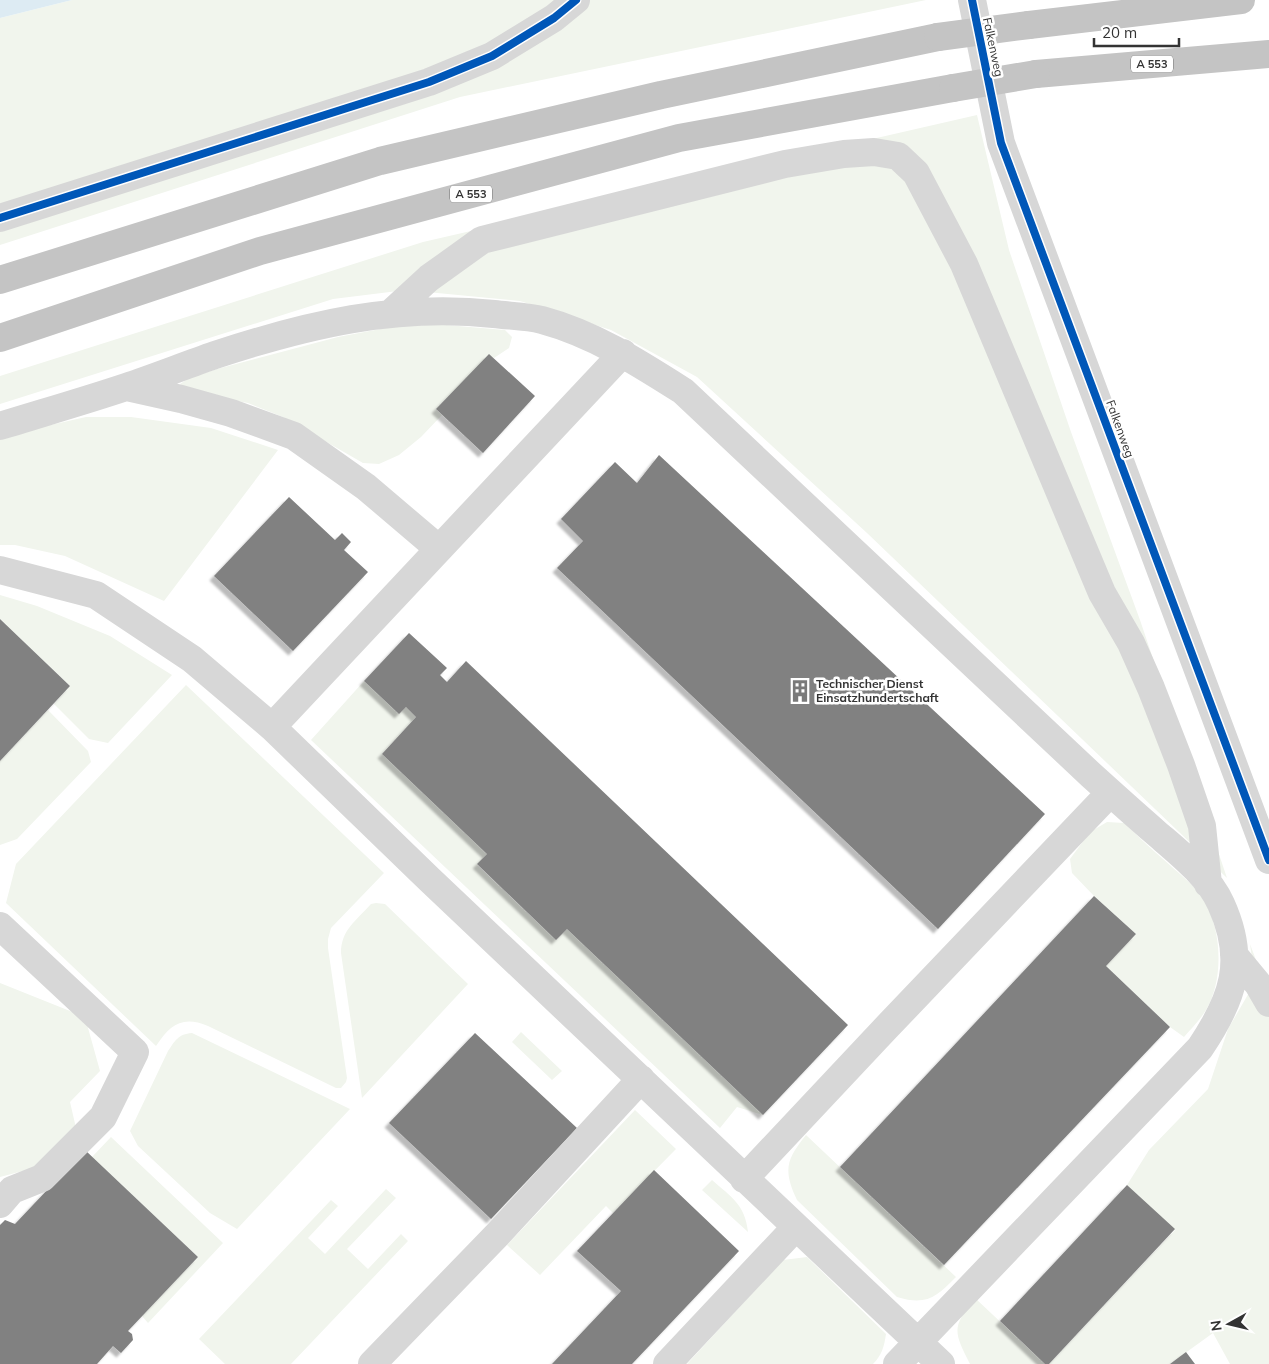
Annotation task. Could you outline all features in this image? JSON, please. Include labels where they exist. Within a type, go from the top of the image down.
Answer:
[{"type":"highway","points":[[0,280],[380,161],[661,94],[938,37],[1241,0]]},
{"type":"highway","name":"A 553","points":[[0,338],[260,251],[679,138],[1036,74],[1269,54]]},
{"type":"street","points":[[0,218],[429,82],[492,56],[554,18],[576,0]]},
{"type":"street","name":"Falkenweg","points":[[972,0],[1001,143],[1269,860]]},
{"type":"street","points":[[392,312],[429,278],[482,240],[785,164],[844,154],[874,152],[898,156],[916,173],[964,264],[1102,594],[1131,643],[1151,688],[1202,826],[1208,884]]},
{"type":"street","points":[[0,426],[127,387],[216,355],[287,334],[392,312],[440,310],[484,313],[541,320],[585,335],[623,353],[684,392],[1110,793],[1186,860],[1208,884],[1220,901],[1232,936],[1234,974],[1229,996],[1218,1021],[1200,1048],[897,1364]]},
{"type":"street","points":[[272,727],[623,353]]},
{"type":"street","points":[[127,387],[232,413],[294,436],[366,487],[439,549]]},
{"type":"street","points":[[0,570],[96,595],[192,659],[272,727],[795,1228],[941,1364]]},
{"type":"street","points":[[744,1179],[1110,793]]},
{"type":"street","points":[[0,926],[135,1052],[103,1117],[42,1178],[12,1190],[0,1204]]},
{"type":"street","points":[[1234,955],[1258,984],[1269,1003]]},
{"type":"street","points":[[372,1364],[497,1235],[641,1079]]},
{"type":"street","points":[[667,1364],[795,1228]]},
{"type":"shaded area","points":[[0,0],[72,0],[0,18]]},
{"type":"shaded area","points":[[72,0],[926,0],[460,97],[0,245],[0,18]]},
{"type":"shaded area","points":[[977,115],[1009,250],[1071,432],[1140,620],[1227,878],[867,533],[697,377],[611,330],[520,301],[406,290],[333,299],[0,404],[0,376],[423,242]]},
{"type":"shaded area","points":[[435,324],[505,330],[512,337],[509,348],[494,358],[489,355],[436,409],[442,415],[421,437],[399,455],[379,464],[363,463],[283,417],[248,403],[185,391],[180,384],[189,378],[217,369],[338,337],[391,327]]},
{"type":"shaded area","points":[[86,417],[131,417],[211,428],[278,450],[164,601],[65,556],[15,545],[0,545],[0,439]]},
{"type":"shaded area","points":[[0,595],[37,606],[110,636],[172,675],[108,743],[89,739],[54,704],[70,686],[0,619]]},
{"type":"shaded area","points":[[364,681],[399,714],[406,707],[416,717],[382,754],[487,854],[477,865],[556,940],[567,929],[763,1115],[737,1107],[720,1128],[311,740]]},
{"type":"shaded area","points":[[186,685],[384,873],[331,928],[328,939],[347,1078],[341,1088],[336,1088],[199,1023],[184,1022],[178,1024],[166,1032],[156,1046],[6,903],[16,864]]},
{"type":"shaded area","points":[[48,710],[88,751],[91,762],[17,839],[0,845],[0,761]]},
{"type":"shaded area","points":[[1107,822],[1124,823],[1190,883],[1200,894],[1210,912],[1217,940],[1218,970],[1216,984],[1206,1010],[1184,1037],[1170,1027],[1106,966],[1136,934],[1072,873],[1070,859],[1090,832]]},
{"type":"shaded area","points":[[371,904],[385,904],[468,984],[362,1098],[341,953],[344,938],[350,926]]},
{"type":"shaded area","points":[[1250,944],[1269,995],[1269,1364],[1230,1364],[1213,1333],[1170,1364],[1049,1364],[1175,1230],[1127,1185],[1149,1150],[1208,1089],[1228,1029],[1250,991],[1253,966]]},
{"type":"shaded area","points":[[0,983],[85,1017],[100,1071],[70,1102],[76,1128],[38,1167],[0,1177]]},
{"type":"shaded area","points":[[521,1032],[562,1071],[552,1080],[512,1042]]},
{"type":"shaded area","points":[[192,1033],[350,1109],[237,1229],[210,1213],[138,1146],[130,1131],[168,1051],[180,1036]]},
{"type":"shaded area","points":[[635,1110],[676,1149],[613,1213],[606,1206],[540,1275],[507,1245]]},
{"type":"shaded area","points":[[806,1135],[956,1277],[943,1290],[924,1300],[907,1300],[897,1297],[797,1200],[788,1173],[794,1151]]},
{"type":"shaded area","points":[[111,1137],[223,1243],[148,1323],[142,1316],[198,1257],[92,1157]]},
{"type":"shaded area","points":[[712,1180],[736,1202],[744,1214],[748,1232],[702,1190]]},
{"type":"shaded area","points":[[386,1189],[396,1198],[347,1249],[368,1269],[401,1234],[408,1241],[291,1364],[225,1364],[199,1339],[331,1200],[338,1206],[308,1238],[325,1254]]},
{"type":"shaded area","points":[[807,1257],[886,1334],[879,1357],[873,1364],[687,1364],[783,1260]]},
{"type":"shaded area","points":[[975,1298],[1045,1364],[970,1364],[960,1344],[958,1330],[962,1316]]},
{"type":"building","points":[[489,354],[535,396],[483,453],[436,409]]},
{"type":"building","name":"Technischer Dienst Einsatzhundertschaft","points":[[659,455],[1045,814],[938,929],[557,568],[583,541],[561,519],[615,462],[637,483]]},
{"type":"building","points":[[289,497],[335,540],[342,533],[351,542],[344,550],[368,572],[293,651],[214,576]]},
{"type":"building","points":[[0,619],[70,686],[0,761]]},
{"type":"building","points":[[409,633],[447,668],[440,675],[447,682],[466,661],[848,1025],[763,1115],[567,929],[556,940],[477,864],[487,854],[382,754],[416,717],[406,707],[399,714],[364,681]]},
{"type":"building","points":[[1094,896],[1136,934],[1106,966],[1170,1027],[944,1265],[840,1167]]},
{"type":"building","points":[[475,1033],[577,1128],[491,1219],[389,1123]]},
{"type":"building","points":[[85,1150],[198,1257],[128,1331],[132,1334],[133,1340],[121,1353],[113,1346],[97,1364],[0,1364],[0,1225],[5,1220],[15,1224]]},
{"type":"building","points":[[654,1170],[739,1251],[632,1364],[552,1364],[621,1291],[577,1251]]},
{"type":"building","points":[[1127,1185],[1175,1229],[1049,1364],[1045,1364],[1000,1321]]},
{"type":"building","points":[[1186,1352],[1195,1364],[1170,1364]]},
{"type":"cycle path","points":[[0,218],[429,82],[492,56],[554,18],[576,0]]},
{"type":"cycle path","points":[[972,0],[1001,143],[1269,860]]},
{"type":"place","name":"Technischer Dienst Einsatzhundertschaft","points":[[800,691]]}]
